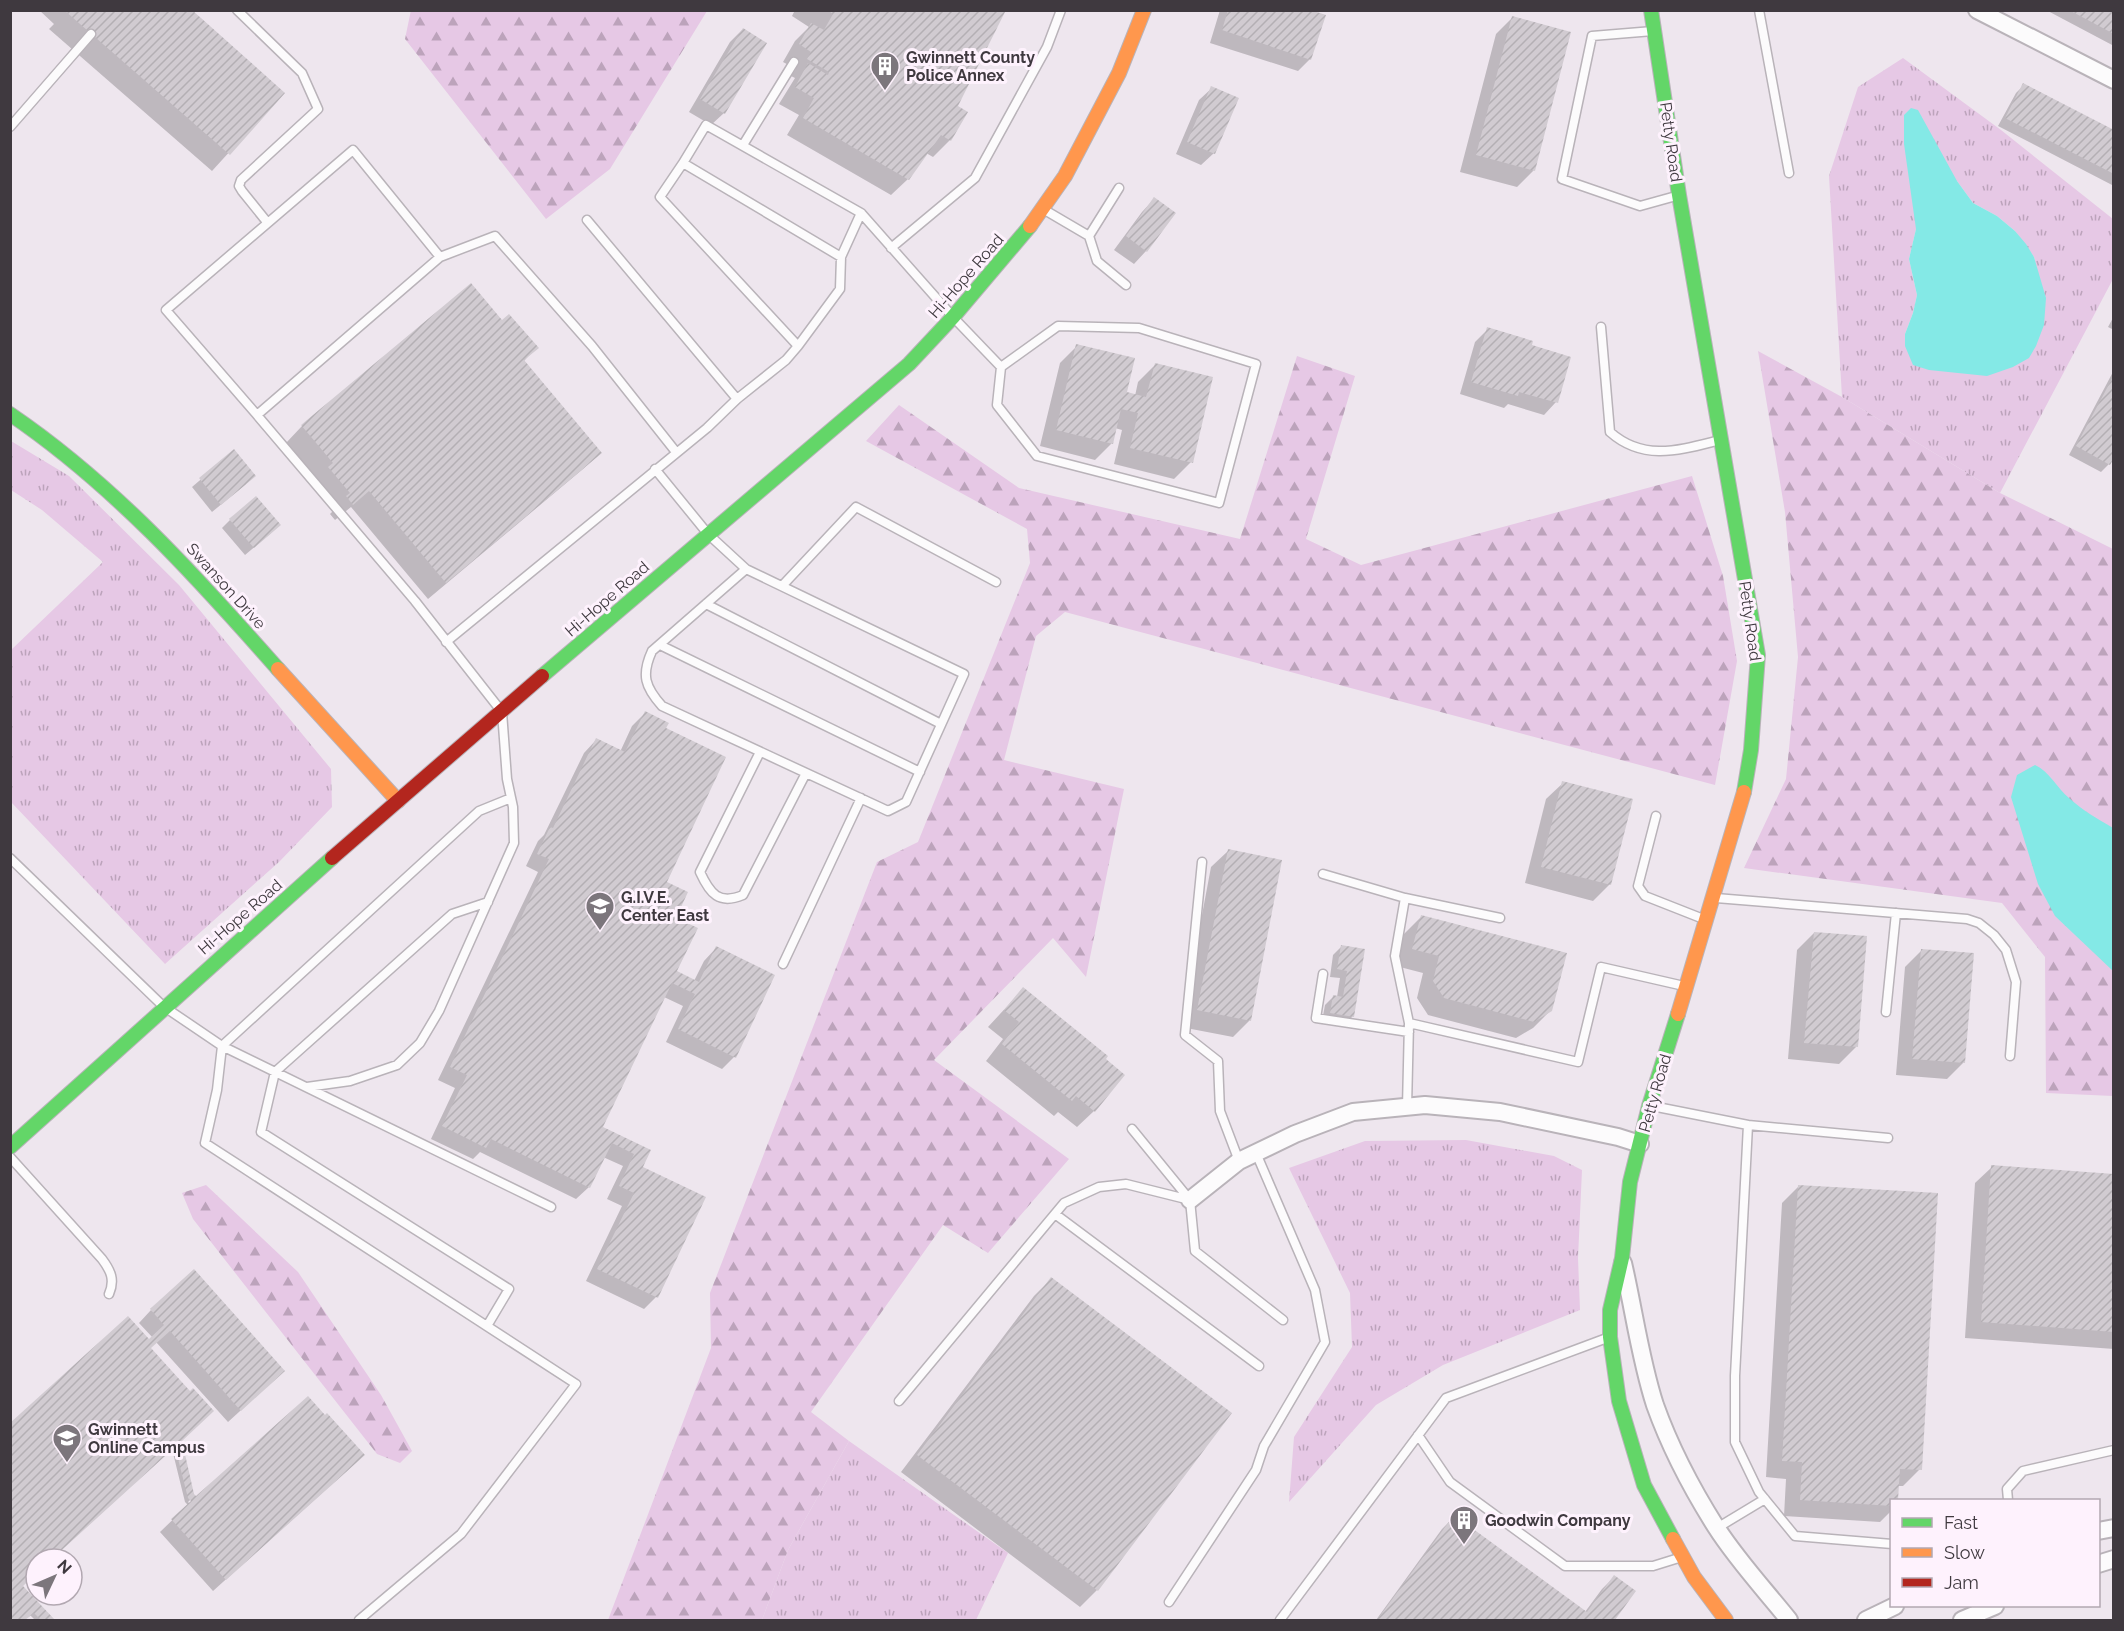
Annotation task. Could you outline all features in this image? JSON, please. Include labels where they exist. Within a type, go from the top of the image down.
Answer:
[{"type":"street","name":"Hi-Hope Road","points":[[10,1148],[163,1006],[398,801],[909,364],[953,317],[1033,223],[1065,176],[1119,73],[1144,10]]},
{"type":"street","name":"Petty Road","points":[[1651,10],[1679,195],[1758,655],[1751,750],[1743,796],[1648,1106],[1630,1182],[1622,1258],[1610,1310],[1610,1337],[1619,1401],[1644,1485],[1694,1577],[1726,1620]]},
{"type":"street","points":[[1977,10],[2114,80]]},
{"type":"street","name":"Swanson Drive","points":[[10,414],[61,450],[111,490],[157,535],[398,801]]},
{"type":"street","points":[[1191,1200],[1239,1161],[1295,1134],[1353,1112],[1425,1105],[1500,1112],[1618,1137],[1640,1144]]},
{"type":"street","name":"Petty Road","points":[[1622,1258],[1636,1317],[1641,1355],[1656,1406],[1673,1449],[1717,1528],[1789,1620]]},
{"type":"street","points":[[1866,1620],[1890,1607]]},
{"type":"street","points":[[1962,1620],[1991,1607]]},
{"type":"lane","points":[[237,10],[302,73],[318,109],[241,180],[239,186],[242,191],[267,222]]},
{"type":"lane","points":[[891,248],[975,178],[1047,46],[1061,10]]},
{"type":"lane","points":[[1759,10],[1790,173]]},
{"type":"lane","points":[[1655,30],[1592,36],[1562,179],[1640,206],[1679,195]]},
{"type":"lane","points":[[10,127],[91,34]]},
{"type":"lane","points":[[743,145],[794,62]]},
{"type":"lane","points":[[798,346],[660,197],[706,125],[861,213],[1001,368],[997,405],[1037,456],[1219,503],[1256,364],[1139,328],[1058,326],[1001,368]]},
{"type":"lane","points":[[307,1087],[350,1081],[397,1065],[420,1043],[439,1011],[514,843],[512,798],[507,778],[502,712],[415,601],[166,310],[353,150],[440,257]]},
{"type":"lane","points":[[683,163],[842,256]]},
{"type":"lane","points":[[1089,236],[1119,188]]},
{"type":"lane","points":[[1042,209],[1089,236],[1098,261],[1126,285]]},
{"type":"lane","points":[[446,642],[707,428],[737,399],[786,360],[840,289],[842,256],[861,213]]},
{"type":"lane","points":[[587,220],[737,399]]},
{"type":"lane","points":[[257,415],[440,257],[495,236],[591,346],[676,452]]},
{"type":"lane","points":[[1601,327],[1610,432],[1621,442],[1641,450],[1672,451],[1720,440]]},
{"type":"lane","points":[[655,469],[708,534],[746,569],[964,674],[906,802],[899,807],[888,811],[662,706],[651,694],[646,680],[645,667],[652,651],[746,569]]},
{"type":"lane","points":[[782,586],[856,507],[996,582]]},
{"type":"lane","points":[[706,604],[941,724]]},
{"type":"lane","points":[[660,645],[920,772]]},
{"type":"lane","points":[[760,752],[700,872],[706,886],[718,898],[733,899],[743,895],[806,773]]},
{"type":"lane","points":[[359,1620],[461,1534],[576,1384],[205,1143],[222,1046],[479,811],[512,798]]},
{"type":"lane","points":[[783,964],[861,798]]},
{"type":"lane","points":[[1656,816],[1638,886],[1645,896],[1706,920]]},
{"type":"lane","points":[[10,858],[163,1006],[222,1046],[551,1207]]},
{"type":"lane","points":[[1202,862],[1185,1035],[1218,1061],[1220,1111],[1239,1161]]},
{"type":"lane","points":[[1323,874],[1405,898],[1500,918]]},
{"type":"lane","points":[[1405,898],[1395,956],[1409,1027],[1407,1107]]},
{"type":"lane","points":[[1713,898],[1967,919],[1978,923],[1994,935],[2006,950],[2016,982],[2010,1056]]},
{"type":"lane","points":[[487,1326],[509,1289],[261,1132],[275,1072],[452,914],[488,902]]},
{"type":"lane","points":[[1886,1012],[1896,913]]},
{"type":"lane","points":[[1323,974],[1316,1018],[1409,1027],[1578,1062],[1600,967],[1686,986]]},
{"type":"lane","points":[[1648,1106],[1748,1125],[1888,1138]]},
{"type":"lane","points":[[1748,1125],[1735,1376],[1735,1442],[1759,1492],[1795,1536],[1890,1544]]},
{"type":"lane","points":[[1132,1129],[1191,1200],[1195,1251],[1283,1320]]},
{"type":"lane","points":[[1169,1602],[1256,1470],[1264,1446],[1325,1342],[1315,1290],[1256,1153]]},
{"type":"lane","points":[[10,1157],[109,1268],[113,1285],[109,1294]]},
{"type":"lane","points":[[899,1401],[1064,1203],[1099,1187],[1126,1184],[1191,1200]]},
{"type":"lane","points":[[1055,1215],[1259,1366]]},
{"type":"lane","points":[[1280,1620],[1446,1398],[1610,1337]]},
{"type":"lane","points":[[1418,1436],[1450,1482],[1565,1566],[1653,1566],[1682,1557]]},
{"type":"lane","points":[[2008,1499],[2007,1489],[2024,1471],[2114,1450]]},
{"type":"lane","points":[[1717,1528],[1765,1499]]},
{"type":"green space","points":[[411,10],[707,11],[610,169],[546,219],[405,39]]},
{"type":"green space","points":[[1903,58],[2001,130],[2113,219],[2113,279],[2000,493],[1842,397],[1829,176],[1858,87]],"holes":[[[1957,181],[1973,203],[1997,216],[2015,231],[2034,257],[2038,274],[1905,334],[1917,295],[1909,259],[1916,229]]]},
{"type":"green space","points":[[1758,351],[1842,397],[2000,493],[2113,549],[2113,1096],[2046,1093],[2045,957],[2002,903],[1744,868],[1786,779],[1798,657],[1785,512]]},
{"type":"green space","points":[[1297,356],[1355,376],[1306,539],[1361,565],[1692,476],[1723,576],[1737,661],[1715,785],[1065,612],[1036,636],[1004,760],[1124,789],[1086,977],[1053,938],[934,1060],[1069,1159],[988,1253],[943,1225],[811,1412],[849,1441],[788,1550],[762,1620],[608,1620],[711,1348],[710,1293],[877,862],[918,842],[1030,563],[1027,529],[866,441],[899,405],[1019,488],[1240,539]]},
{"type":"green space","points":[[11,441],[69,476],[179,585],[331,769],[332,807],[279,862],[165,964],[11,802],[11,650],[103,562],[42,510],[11,490]]},
{"type":"green space","points":[[1466,1140],[1554,1156],[1582,1170],[1578,1258],[1580,1310],[1443,1365],[1376,1405],[1289,1502],[1294,1437],[1352,1347],[1350,1293],[1289,1168],[1365,1141]]},
{"type":"green space","points":[[206,1185],[298,1272],[381,1395],[412,1451],[400,1463],[377,1454],[193,1219],[182,1193]]},
{"type":"green space","points":[[849,1441],[1008,1553],[976,1620],[762,1620],[788,1550]]},
{"type":"water","points":[[1911,108],[1918,110],[1957,181],[1973,203],[1997,216],[2026,244],[2034,257],[2046,298],[2044,325],[2029,358],[2013,367],[1987,376],[1929,370],[1913,365],[1905,346],[1905,334],[1917,295],[1909,259],[1916,229],[1904,144],[1904,115]]},
{"type":"water","points":[[2035,765],[2045,771],[2074,802],[2113,828],[2113,971],[2055,916],[2038,884],[2011,797],[2017,775]]},
{"type":"building","points":[[64,10],[192,10],[285,93],[230,155]]},
{"type":"building","name":"Gwinnett County Police Annex","points":[[827,10],[1006,10],[958,106],[968,112],[951,141],[941,135],[909,180],[803,118],[814,98],[795,87],[808,63],[828,75],[829,72],[807,59],[811,52],[799,44],[811,23],[824,30],[833,14]]},
{"type":"building","points":[[1228,10],[1311,10],[1326,15],[1311,60],[1222,30]]},
{"type":"building","points":[[2069,10],[2114,10],[2114,34]]},
{"type":"building","points":[[1512,16],[1571,32],[1535,171],[1476,155]]},
{"type":"building","points":[[743,28],[767,43],[725,114],[700,99]]},
{"type":"building","points":[[2023,83],[2114,130],[2114,174],[2005,118]]},
{"type":"building","points":[[1211,86],[1239,98],[1215,154],[1187,142]]},
{"type":"building","points":[[1154,197],[1176,213],[1147,252],[1126,236]]},
{"type":"building","points":[[471,283],[502,320],[509,314],[539,348],[524,360],[602,453],[446,583],[369,491],[353,505],[346,496],[350,493],[328,467],[333,463],[301,425]]},
{"type":"building","points":[[1487,327],[1533,341],[1532,345],[1571,357],[1558,403],[1519,392],[1518,396],[1471,382]]},
{"type":"building","points":[[1076,344],[1135,358],[1127,392],[1146,397],[1155,363],[1213,377],[1193,463],[1130,448],[1138,413],[1121,409],[1113,444],[1056,430]]},
{"type":"building","points":[[2114,375],[2114,458],[2110,465],[2076,446]]},
{"type":"building","points":[[234,449],[256,476],[221,505],[199,478]]},
{"type":"building","points":[[256,496],[281,525],[254,548],[229,519]]},
{"type":"building","points":[[645,711],[669,723],[666,728],[726,757],[667,882],[688,892],[676,918],[698,928],[677,971],[699,982],[716,946],[775,975],[736,1058],[678,1029],[695,994],[672,983],[603,1127],[651,1150],[643,1167],[706,1197],[658,1298],[597,1269],[634,1193],[619,1186],[634,1154],[612,1143],[590,1188],[491,1139],[486,1148],[442,1126],[467,1075],[450,1067],[549,859],[537,854],[550,827],[553,828],[596,738],[625,752]]},
{"type":"building","points":[[1562,781],[1633,799],[1611,885],[1541,867]]},
{"type":"building","points":[[1228,849],[1282,860],[1251,1021],[1197,1010]]},
{"type":"building","points":[[1421,915],[1567,953],[1552,1011],[1534,1022],[1444,998],[1433,981],[1439,956],[1412,949]]},
{"type":"building","points":[[1814,932],[1867,936],[1858,1047],[1804,1043]]},
{"type":"building","points":[[1341,945],[1365,949],[1354,1017],[1330,1013],[1333,995],[1343,997],[1347,971],[1337,969]]},
{"type":"building","points":[[1921,949],[1974,953],[1965,1063],[1912,1059]]},
{"type":"building","points":[[1023,987],[1108,1056],[1106,1059],[1125,1075],[1095,1112],[1076,1096],[1072,1101],[1002,1044],[1019,1022],[1004,1010]]},
{"type":"building","points":[[1991,1165],[2114,1174],[2114,1332],[1981,1322]]},
{"type":"building","points":[[1798,1185],[1938,1193],[1922,1470],[1900,1469],[1898,1499],[1890,1499],[1890,1506],[1800,1500],[1802,1462],[1782,1461]]},
{"type":"building","points":[[194,1269],[285,1371],[241,1411],[170,1331],[151,1348],[190,1391],[193,1388],[214,1411],[182,1441],[196,1496],[308,1396],[325,1415],[327,1413],[365,1455],[226,1580],[171,1519],[191,1501],[188,1498],[175,1447],[65,1547],[24,1547],[24,1607],[43,1607],[55,1620],[41,1620],[34,1613],[25,1620],[10,1620],[10,1423],[128,1316],[149,1339],[164,1325],[150,1309]]},
{"type":"building","points":[[1051,1277],[1232,1413],[1098,1591],[917,1455]]},
{"type":"building","name":"Goodwin Company","points":[[1454,1515],[1587,1612],[1614,1575],[1636,1591],[1615,1620],[1377,1620]]},
{"type":"traffic: fast","points":[[1651,10],[1679,195],[1758,655],[1751,750],[1744,792]]},
{"type":"traffic: fast","points":[[542,676],[909,364],[953,317],[1030,226]]},
{"type":"traffic: fast","points":[[10,414],[84,470],[152,533],[278,669]]},
{"type":"traffic: fast","points":[[10,1147],[332,858]]},
{"type":"traffic: fast","points":[[1673,1539],[1644,1485],[1619,1401],[1610,1337],[1610,1310],[1622,1258],[1630,1182],[1649,1106],[1678,1014]]},
{"type":"traffic: slow","points":[[1030,226],[1065,176],[1119,73],[1144,10]]},
{"type":"traffic: slow","points":[[278,669],[398,801]]},
{"type":"traffic: slow","points":[[1678,1014],[1744,792]]},
{"type":"traffic: slow","points":[[1673,1539],[1694,1577],[1726,1620]]},
{"type":"traffic: jam","points":[[332,858],[542,676]]},
{"type":"place","name":"Gwinnett County Police Annex","points":[[885,92]]},
{"type":"place","name":"G.I.V.E. Center East","points":[[600,932]]},
{"type":"place","name":"Gwinnett Online Campus","points":[[67,1464]]},
{"type":"place","name":"Goodwin Company","points":[[1464,1546]]}]
